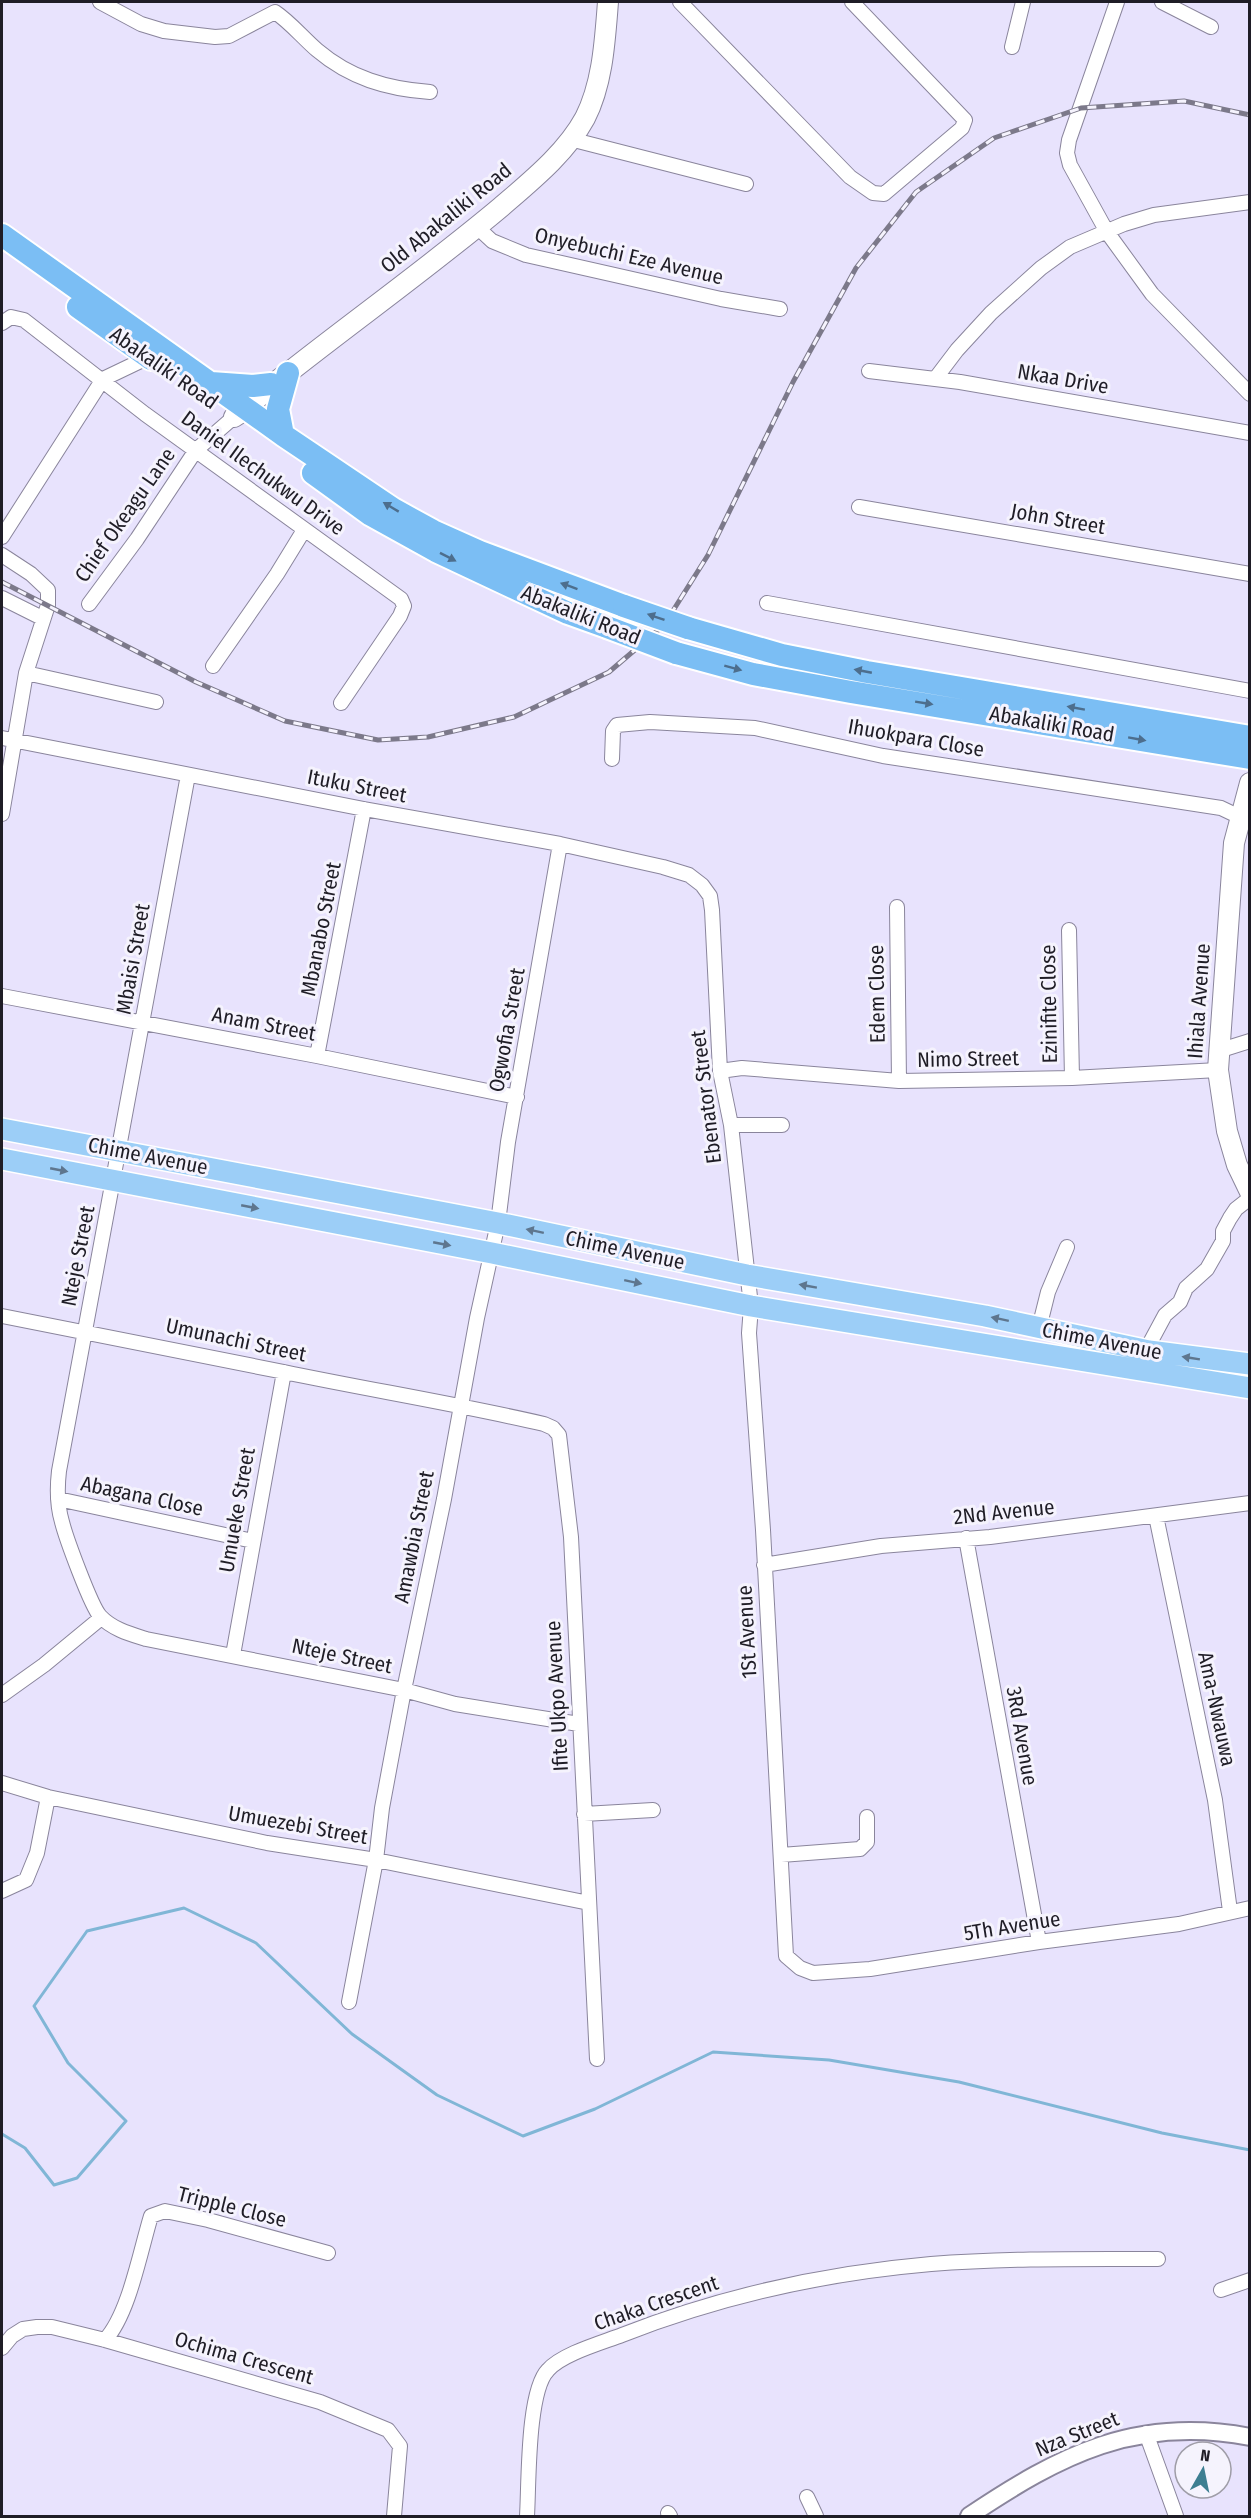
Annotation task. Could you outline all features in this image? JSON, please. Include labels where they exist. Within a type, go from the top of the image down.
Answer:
[{"type":"highway","name":"Abakaliki Road","points":[[2,235],[211,383],[240,413],[349,500],[396,529],[461,564],[568,613],[676,653],[753,674],[1215,742],[1250,737]]},
{"type":"highway","name":"Abakaliki Road","points":[[2,251],[148,357],[240,413],[283,435],[366,491],[433,531],[480,552],[624,606],[782,656],[1215,742],[1250,758]]},
{"type":"highway","points":[[211,383],[253,386],[279,378],[278,409],[283,435]]},
{"type":"main road","name":"Old Abakaliki Road","points":[[240,413],[279,378],[477,227],[528,184],[570,140],[586,117],[594,90],[605,37],[608,2]]},
{"type":"main road","name":"Ihiala Avenue","points":[[1250,783],[1246,819],[1234,843],[1218,1060],[1227,1131],[1237,1165],[1250,1192]]},
{"type":"main road","name":"Chime Avenue","points":[[2,1129],[498,1223],[747,1275],[985,1316],[1149,1351],[1250,1364]]},
{"type":"main road","name":"Chime Avenue","points":[[2,1159],[492,1253],[751,1306],[1250,1388]]},
{"type":"street","points":[[100,2],[141,24],[164,31],[215,37],[230,36],[274,12],[332,62],[349,72],[376,84],[402,90],[430,92]]},
{"type":"street","points":[[680,2],[850,177],[878,195],[889,192],[962,128],[965,120],[852,2]]},
{"type":"street","points":[[1012,47],[1023,2]]},
{"type":"street","points":[[1117,2],[1066,153],[1070,165],[1107,232],[1152,294],[1250,394]]},
{"type":"street","points":[[1162,2],[1211,27]]},
{"type":"street","points":[[570,140],[746,184]]},
{"type":"street","points":[[935,379],[957,350],[991,313],[1041,268],[1070,247],[1154,215],[1250,202]]},
{"type":"street","name":"Onyebuchi Eze Avenue","points":[[477,227],[492,241],[526,255],[721,299],[780,309]]},
{"type":"street","name":"Daniel Ilechukwu Drive","points":[[5,316],[24,320],[75,360],[104,379],[145,414],[403,602],[400,616],[341,703]]},
{"type":"street","points":[[2,537],[104,379],[148,357]]},
{"type":"street","name":"Nkaa Drive","points":[[869,371],[935,379],[1250,433]]},
{"type":"street","name":"Chief Okeagu Lane","points":[[89,604],[137,539],[196,450],[240,413]]},
{"type":"street","name":"John Street","points":[[859,507],[1250,574]]},
{"type":"street","points":[[213,666],[304,530]]},
{"type":"street","points":[[2,555],[31,574],[48,590],[48,605],[42,618],[8,739],[2,814]]},
{"type":"street","points":[[2,598],[42,618]]},
{"type":"street","points":[[767,603],[1250,691]]},
{"type":"street","points":[[26,673],[156,702]]},
{"type":"street","name":"Ihuokpara Close","points":[[612,759],[613,731],[617,725],[650,722],[755,728],[883,756],[1221,808],[1246,819]]},
{"type":"street","name":"Ituku Street","points":[[8,739],[364,809],[560,844],[663,867],[689,875],[702,885]]},
{"type":"street","name":"Mbaisi Street","points":[[114,1180],[188,775]]},
{"type":"street","name":"Mbanabo Street","points":[[317,1056],[355,868],[364,809]]},
{"type":"street","name":"Ogwofia Street","points":[[498,1223],[508,1142],[560,844]]},
{"type":"street","name":"Ebenator Street","points":[[702,885],[710,896],[712,910],[720,1071],[731,1125],[751,1306]]},
{"type":"street","name":"Edem Close","points":[[897,907],[899,1081]]},
{"type":"street","name":"Ezinifite Close","points":[[1069,930],[1072,1078]]},
{"type":"street","name":"Anam Street","points":[[2,996],[317,1056],[517,1098]]},
{"type":"street","name":"Nimo Street","points":[[720,1071],[742,1068],[899,1081],[1072,1078],[1218,1060],[1250,1041]]},
{"type":"street","points":[[731,1125],[782,1125]]},
{"type":"street","name":"Nteje Street","points":[[114,1180],[59,1471],[58,1499],[62,1522],[93,1604],[101,1618],[112,1626],[146,1639],[404,1690],[455,1704],[579,1724]]},
{"type":"street","points":[[1149,1351],[1151,1341],[1165,1315],[1180,1302],[1186,1288],[1207,1269],[1223,1241],[1223,1231],[1230,1218],[1236,1209],[1250,1197]]},
{"type":"street","name":"Amawbia Street","points":[[349,2002],[376,1860],[382,1808],[404,1690],[462,1405],[477,1318],[498,1223]]},
{"type":"street","points":[[1039,1328],[1048,1292],[1067,1247]]},
{"type":"street","name":"1St Avenue","points":[[751,1306],[749,1332],[786,1956]]},
{"type":"street","name":"Umunachi Street","points":[[2,1316],[462,1405]]},
{"type":"street","name":"Umueke Street","points":[[233,1655],[284,1372]]},
{"type":"street","name":"Ifite Ukpo Avenue","points":[[462,1405],[544,1424],[553,1428],[559,1435],[571,1537],[597,2059]]},
{"type":"street","name":"Abagana Close","points":[[58,1499],[253,1541]]},
{"type":"street","name":"2Nd Avenue","points":[[764,1565],[881,1546],[1156,1516],[1250,1503]]},
{"type":"street","name":"Ama-Nwauwa","points":[[1156,1516],[1215,1800],[1230,1911]]},
{"type":"street","name":"3Rd Avenue","points":[[966,1538],[1040,1942]]},
{"type":"street","points":[[2,1695],[44,1665],[101,1618]]},
{"type":"street","name":"Umuezebi Street","points":[[2,1783],[48,1797],[267,1843],[376,1860],[590,1903]]},
{"type":"street","points":[[2,1891],[26,1880],[37,1853],[48,1797]]},
{"type":"street","points":[[584,1814],[653,1810]]},
{"type":"street","points":[[781,1855],[860,1849],[867,1842],[867,1817]]},
{"type":"street","name":"5Th Avenue","points":[[786,1956],[800,1968],[813,1973],[870,1969],[1040,1942],[1179,1924],[1250,1908]]},
{"type":"street","name":"Tripple Close","points":[[105,2340],[114,2330],[123,2310],[151,2216],[165,2211],[187,2215],[328,2253]]},
{"type":"street","name":"Chaka Crescent","points":[[527,2517],[533,2415],[539,2384],[548,2369],[564,2359],[659,2321],[727,2301],[831,2277],[930,2264],[1063,2259],[1158,2259]]},
{"type":"street","points":[[1221,2290],[1250,2280]]},
{"type":"street","name":"Ochima Crescent","points":[[2,2348],[12,2336],[23,2330],[52,2327],[320,2402],[388,2430],[396,2437],[400,2446],[394,2517]]},
{"type":"street","name":"Nza Street","points":[[969,2517],[1015,2485],[1058,2463],[1104,2444],[1146,2433],[1185,2430],[1250,2438]]},
{"type":"street","points":[[1146,2433],[1176,2517]]},
{"type":"street","points":[[807,2497],[816,2517]]},
{"type":"waterway","points":[[2,2134],[25,2148],[54,2185],[77,2178],[126,2121],[68,2063],[34,2006],[87,1931],[184,1908],[256,1943],[352,2034],[437,2095],[523,2136],[595,2109],[713,2052],[829,2060],[959,2082],[1162,2133],[1250,2150]]},
{"type":"railway","points":[[2,582],[196,682],[285,721],[378,740],[428,737],[514,717],[609,672],[664,625],[708,555],[793,382],[856,268],[916,192],[994,138],[1081,108],[1184,101],[1250,115]]}]
